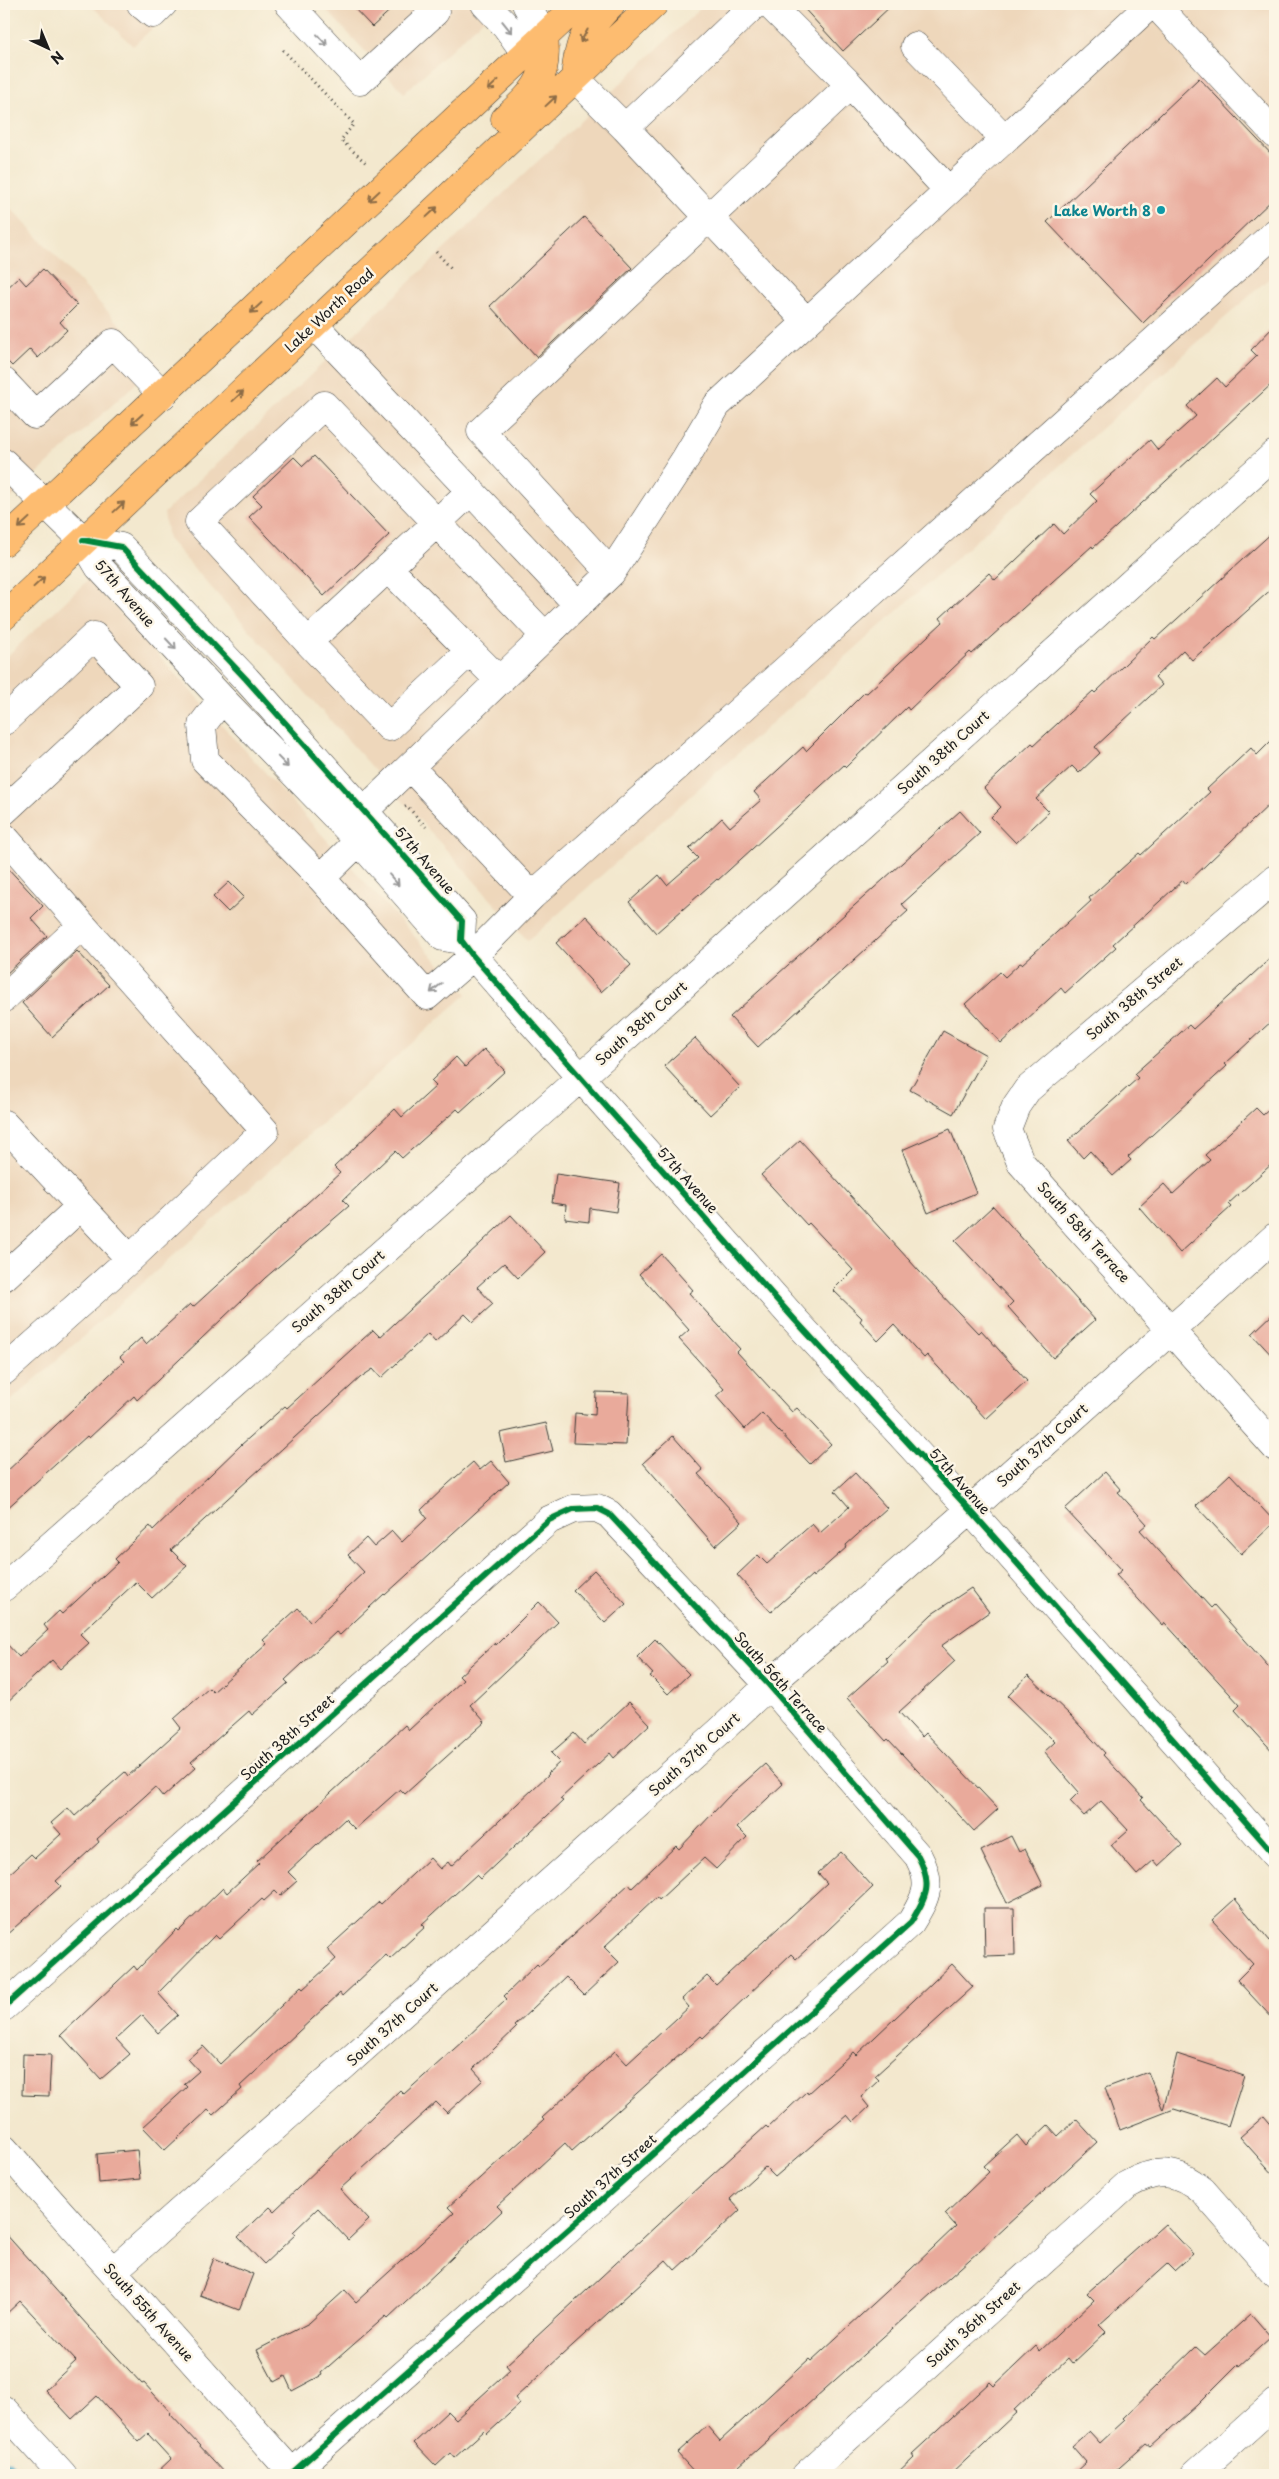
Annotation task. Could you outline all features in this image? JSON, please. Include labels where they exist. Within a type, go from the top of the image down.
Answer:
[{"type":"main road","points":[[4,542],[164,395],[579,4]]},
{"type":"main road","points":[[575,78],[578,47],[590,26],[611,4]]},
{"type":"main road","name":"Lake Worth Road","points":[[4,616],[654,4]]},
{"type":"main road","points":[[390,252],[411,207],[528,98],[543,74],[546,58],[535,45]]},
{"type":"street","points":[[141,4],[153,14],[163,4]]},
{"type":"street","points":[[289,4],[360,81],[434,12],[427,4]]},
{"type":"street","points":[[485,4],[506,26],[535,45]]},
{"type":"street","points":[[526,4],[535,45]]},
{"type":"street","points":[[625,128],[754,4]]},
{"type":"street","points":[[768,4],[850,85],[948,190]]},
{"type":"street","points":[[365,810],[611,573],[684,461],[716,405],[1147,5],[1275,134]]},
{"type":"street","points":[[915,46],[1004,138]]},
{"type":"street","points":[[575,78],[625,128],[806,321]]},
{"type":"street","points":[[611,573],[481,431],[850,85]]},
{"type":"street","points":[[222,699],[202,724],[205,760],[321,878],[427,996],[467,948],[532,896],[1275,234]]},
{"type":"street","points":[[314,324],[578,605]]},
{"type":"street","points":[[4,382],[35,415],[113,343],[164,395]]},
{"type":"street","points":[[470,651],[389,727],[308,642],[200,522],[324,405],[545,636]]},
{"type":"street","name":"South 38th Court","points":[[4,1587],[581,1077],[1275,454]]},
{"type":"street","name":"57th Avenue","points":[[4,463],[83,540],[99,567],[222,699],[359,841],[443,937],[467,948],[795,1320],[970,1510],[1275,1855]]},
{"type":"street","points":[[308,642],[471,491]]},
{"type":"street","name":"57th Avenue","points":[[83,540],[121,547],[365,810],[462,920],[467,948]]},
{"type":"street","points":[[388,568],[500,681]]},
{"type":"street","points":[[4,721],[94,636],[139,686],[4,811]]},
{"type":"street","points":[[410,767],[532,896]]},
{"type":"street","points":[[4,838],[265,1131],[130,1259],[4,1371]]},
{"type":"street","points":[[321,878],[359,841]]},
{"type":"street","name":"South 38th Street","points":[[1007,1129],[1016,1106],[1027,1090],[1275,878]]},
{"type":"street","points":[[4,998],[82,925]]},
{"type":"street","points":[[4,1124],[130,1259]]},
{"type":"street","name":"South 58th Terrace","points":[[1007,1129],[1021,1163],[1171,1329]]},
{"type":"street","points":[[4,1277],[81,1206]]},
{"type":"street","name":"South 37th Court","points":[[113,2271],[720,1731],[769,1685],[970,1510],[1275,1237]]},
{"type":"street","points":[[1171,1329],[1275,1446]]},
{"type":"street","name":"South 38th Street","points":[[4,2007],[549,1520],[573,1510],[597,1508]]},
{"type":"street","name":"South 56th Terrace","points":[[597,1508],[609,1514],[633,1538],[769,1685],[861,1793],[908,1843],[925,1870],[928,1886]]},
{"type":"street","name":"South 37th Street","points":[[293,2474],[596,2206],[911,1922],[922,1904],[928,1886]]},
{"type":"street","name":"South 55th Avenue","points":[[4,2149],[293,2474]]},
{"type":"street","name":"South 36th Street","points":[[806,2475],[1120,2191],[1142,2176],[1158,2173],[1175,2174],[1190,2180],[1203,2191],[1275,2273]]},
{"type":"street","points":[[1195,2475],[1275,2402]]},
{"type":"street","points":[[4,2410],[63,2475]]},
{"type":"path","points":[[283,50],[354,124],[341,140],[366,164]]},
{"type":"path","points":[[436,252],[450,268]]},
{"type":"path","points":[[401,811],[407,806],[426,827]]},
{"type":"shaded area","points":[[90,4],[179,4],[133,46]]},
{"type":"shaded area","points":[[321,4],[500,4],[404,93]]},
{"type":"shaded area","points":[[705,4],[1275,4],[1275,273],[528,941],[168,539],[164,513]]},
{"type":"shaded area","points":[[4,201],[157,364],[4,504]]},
{"type":"shaded area","points":[[89,579],[467,994],[4,1407],[4,659]]},
{"type":"building","points":[[350,4],[397,4],[372,27]]},
{"type":"building","points":[[800,4],[893,4],[843,51]]},
{"type":"building","name":"Lake Worth 8","points":[[1199,78],[1275,158],[1275,197],[1143,323],[1047,222]]},
{"type":"building","points":[[584,217],[632,268],[537,357],[490,306]]},
{"type":"building","points":[[43,269],[77,305],[60,322],[67,330],[38,358],[30,349],[12,366],[4,358],[4,291],[19,277],[26,285]]},
{"type":"building","points":[[1275,325],[1275,381],[1093,548],[1092,546],[972,654],[970,652],[909,710],[907,707],[846,767],[844,765],[718,880],[656,933],[629,902],[659,875],[667,885],[698,858],[689,849],[722,818],[730,827],[761,800],[754,792],[803,747],[806,751],[865,692],[867,693],[943,622],[940,618],[989,573],[995,580],[1054,524],[1063,534],[1097,501],[1090,494],[1150,440],[1158,450],[1196,416],[1187,406],[1217,378],[1225,387],[1257,356],[1251,350]]},
{"type":"building","points":[[314,456],[389,535],[324,596],[249,517],[262,505],[253,496],[294,457],[303,466]]},
{"type":"building","points":[[1275,530],[1275,586],[1192,660],[1183,650],[1155,677],[1162,685],[1095,747],[1100,753],[1079,773],[1072,766],[1036,799],[1049,812],[1016,843],[991,817],[1001,807],[984,788],[1032,743],[1034,745],[1093,691],[1095,693],[1153,637],[1155,639]]},
{"type":"building","points":[[1275,737],[1275,799],[1186,884],[1183,880],[1113,944],[1116,947],[1065,993],[1061,988],[1001,1043],[965,1004],[1000,972],[1005,977],[1020,963],[1022,964],[1091,901],[1089,898],[1139,853],[1141,855],[1210,792],[1207,789],[1251,748],[1257,755]]},
{"type":"building","points":[[960,811],[980,833],[902,904],[908,911],[758,1047],[730,1017]]},
{"type":"building","points":[[4,864],[43,906],[31,918],[47,936],[5,975]]},
{"type":"building","points":[[229,882],[244,897],[228,912],[213,897]]},
{"type":"building","points":[[586,916],[631,965],[601,992],[556,943]]},
{"type":"building","points":[[77,951],[109,985],[52,1037],[22,1003]]},
{"type":"building","points":[[1275,954],[1275,1018],[1225,1064],[1227,1066],[1128,1157],[1131,1160],[1113,1176],[1090,1151],[1083,1158],[1068,1141],[1138,1078],[1134,1074],[1189,1025],[1193,1029]]},
{"type":"building","points":[[943,1031],[986,1055],[953,1114],[910,1090]]},
{"type":"building","points":[[695,1038],[740,1087],[710,1115],[664,1066]]},
{"type":"building","points":[[484,1049],[505,1071],[460,1112],[457,1109],[402,1158],[395,1151],[343,1200],[349,1206],[265,1278],[137,1400],[134,1396],[89,1438],[87,1436],[4,1511],[4,1474],[124,1361],[120,1357],[141,1338],[146,1344],[190,1304],[193,1307],[340,1173],[334,1167],[395,1109],[402,1117],[436,1086],[431,1081],[456,1057],[465,1067]]},
{"type":"building","points":[[1275,1104],[1275,1161],[1228,1204],[1231,1207],[1180,1253],[1139,1207],[1164,1184],[1173,1194],[1210,1160],[1205,1155],[1256,1108],[1263,1115]]},
{"type":"building","points":[[950,1129],[976,1193],[928,1213],[902,1150]]},
{"type":"building","points":[[800,1140],[919,1271],[978,1333],[981,1330],[1027,1381],[986,1419],[927,1355],[924,1358],[894,1325],[878,1341],[860,1321],[862,1318],[833,1290],[853,1270],[809,1223],[807,1225],[761,1175]]},
{"type":"building","points":[[556,1174],[620,1183],[616,1212],[590,1208],[589,1222],[565,1219],[566,1205],[552,1203]]},
{"type":"building","points":[[993,1206],[1095,1320],[1053,1358],[1008,1307],[1013,1302],[955,1241]]},
{"type":"building","points":[[511,1215],[545,1252],[518,1278],[504,1263],[477,1287],[493,1304],[473,1322],[465,1314],[435,1342],[428,1334],[381,1378],[373,1369],[361,1377],[171,1550],[187,1566],[152,1598],[136,1582],[80,1634],[89,1643],[60,1669],[52,1660],[4,1705],[4,1641],[19,1657],[48,1630],[44,1625],[59,1611],[62,1614],[118,1562],[115,1559],[150,1526],[153,1530],[241,1445],[285,1406],[287,1408],[373,1330],[380,1337]]},
{"type":"building","points":[[661,1254],[693,1290],[689,1293],[740,1349],[737,1352],[792,1412],[797,1408],[831,1444],[810,1464],[762,1413],[745,1429],[716,1396],[724,1389],[679,1339],[689,1330],[639,1274]]},
{"type":"building","points":[[1275,1312],[1275,1359],[1252,1334]]},
{"type":"building","points":[[596,1392],[629,1393],[626,1445],[573,1443],[575,1413],[595,1415]]},
{"type":"building","points":[[546,1423],[553,1451],[506,1462],[500,1433]]},
{"type":"building","points":[[673,1436],[703,1470],[698,1474],[742,1522],[715,1546],[643,1463]]},
{"type":"building","points":[[491,1461],[509,1482],[340,1635],[336,1632],[285,1680],[288,1683],[252,1715],[249,1711],[191,1762],[196,1767],[163,1797],[155,1787],[97,1839],[99,1842],[56,1881],[61,1886],[4,1937],[4,1879],[31,1854],[35,1858],[61,1834],[51,1823],[68,1808],[75,1816],[125,1772],[128,1776],[181,1728],[174,1719],[209,1688],[213,1692],[267,1644],[263,1640],[298,1608],[311,1622],[364,1572],[348,1555],[366,1538],[374,1547],[392,1531],[402,1542],[427,1518],[421,1510],[448,1484],[473,1462],[480,1470]]},
{"type":"building","points":[[1105,1472],[1121,1490],[1118,1492],[1147,1524],[1140,1530],[1211,1608],[1214,1605],[1275,1674],[1275,1754],[1235,1710],[1240,1705],[1165,1623],[1163,1626],[1116,1575],[1122,1570],[1065,1509]]},
{"type":"building","points":[[855,1473],[887,1508],[846,1545],[847,1547],[771,1612],[737,1575],[758,1555],[767,1564],[812,1524],[820,1533],[849,1507],[835,1491]]},
{"type":"building","points":[[1230,1474],[1275,1522],[1241,1554],[1196,1506]]},
{"type":"building","points":[[594,1570],[626,1604],[605,1623],[573,1590]]},
{"type":"building","points":[[971,1588],[989,1612],[941,1646],[955,1661],[899,1712],[922,1737],[926,1733],[998,1809],[974,1831],[847,1698],[888,1661],[886,1658],[932,1614]]},
{"type":"building","points":[[539,1602],[558,1622],[470,1705],[485,1722],[405,1794],[400,1789],[355,1829],[345,1819],[288,1872],[297,1881],[280,1896],[275,1891],[264,1901],[262,1899],[219,1939],[215,1935],[158,1993],[178,2015],[158,2033],[142,2015],[116,2039],[130,2054],[101,2079],[61,2035],[134,1966],[137,1970],[177,1929],[179,1931],[223,1888],[227,1893],[259,1863],[257,1861],[405,1725],[409,1730],[463,1680],[459,1676],[495,1643],[496,1645]]},
{"type":"building","points":[[655,1639],[689,1674],[668,1694],[650,1676],[653,1674],[637,1657]]},
{"type":"building","points":[[1028,1675],[1070,1715],[1105,1753],[1103,1755],[1143,1798],[1141,1800],[1182,1845],[1159,1866],[1154,1860],[1137,1875],[1111,1845],[1128,1830],[1101,1801],[1084,1816],[1070,1801],[1079,1792],[1044,1752],[1055,1742],[1008,1696]]},
{"type":"building","points":[[629,1702],[650,1724],[614,1758],[610,1753],[560,1799],[563,1801],[480,1879],[476,1875],[422,1924],[425,1927],[390,1959],[386,1955],[342,1996],[340,1993],[240,2086],[242,2089],[213,2115],[208,2110],[165,2150],[143,2127],[187,2087],[184,2084],[199,2071],[188,2059],[203,2046],[220,2064],[301,1987],[303,1989],[336,1959],[327,1949],[379,1902],[381,1904],[430,1858],[440,1869],[448,1862],[451,1866],[560,1762],[551,1753],[574,1733],[584,1744]]},
{"type":"building","points":[[765,1764],[783,1784],[737,1827],[747,1837],[716,1869],[704,1858],[659,1900],[657,1897],[604,1947],[619,1962],[584,1995],[566,1977],[514,2026],[516,2028],[473,2069],[483,2080],[447,2113],[436,2102],[340,2189],[369,2220],[348,2240],[318,2208],[293,2232],[296,2234],[264,2264],[238,2237],[270,2207],[274,2211],[400,2090],[404,2094],[463,2041],[507,1999],[504,1996],[537,1964],[539,1966],[629,1884],[632,1888],[676,1846],[679,1849],[729,1796]]},
{"type":"building","points":[[1011,1836],[1019,1852],[1025,1849],[1043,1885],[1007,1903],[981,1851]]},
{"type":"building","points":[[841,1852],[873,1887],[827,1931],[796,1959],[791,1954],[703,2038],[701,2036],[572,2151],[565,2143],[497,2206],[502,2211],[388,2318],[386,2316],[321,2373],[322,2375],[292,2391],[285,2376],[274,2382],[257,2350],[309,2323],[345,2290],[356,2302],[454,2213],[448,2207],[544,2120],[542,2118],[615,2051],[627,2064],[689,2007],[682,1999],[707,1976],[716,1985],[827,1883],[818,1873]]},
{"type":"building","points":[[1235,1899],[1275,1947],[1275,2021],[1237,1980],[1253,1964],[1212,1920]]},
{"type":"building","points":[[984,1908],[1014,1908],[1015,1955],[985,1956]]},
{"type":"building","points":[[952,1964],[973,1987],[875,2076],[879,2080],[861,2097],[869,2107],[853,2122],[847,2115],[775,2177],[765,2167],[730,2199],[740,2210],[675,2270],[666,2260],[515,2398],[520,2404],[487,2434],[484,2431],[454,2458],[450,2453],[436,2466],[414,2443],[448,2411],[456,2419],[510,2370],[506,2365],[669,2214],[766,2126],[768,2128],[807,2091],[808,2093],[853,2052],[856,2055]]},
{"type":"building","points":[[23,2054],[51,2055],[49,2096],[22,2095]]},
{"type":"building","points":[[1177,2054],[1244,2076],[1228,2126],[1174,2109],[1120,2130],[1105,2088],[1148,2072],[1163,2110]]},
{"type":"building","points":[[1264,2116],[1275,2129],[1275,2176],[1240,2137]]},
{"type":"building","points":[[1076,2119],[1097,2142],[979,2251],[729,2475],[697,2475],[677,2453],[707,2426],[720,2441],[910,2270],[956,2226],[945,2214],[989,2172],[983,2166],[1017,2135],[1026,2146],[1048,2125],[1058,2136]]},
{"type":"building","points":[[137,2150],[140,2179],[99,2183],[97,2154]]},
{"type":"building","points":[[1165,2224],[1193,2254],[1174,2271],[1167,2264],[1099,2325],[1106,2332],[1072,2364],[1068,2359],[1014,2410],[1017,2412],[950,2475],[895,2475],[914,2457],[912,2454],[990,2382],[994,2386],[1036,2346],[1040,2351],[1094,2300],[1087,2293]]},
{"type":"building","points":[[4,2232],[89,2327],[142,2384],[144,2383],[227,2475],[154,2475],[171,2459],[148,2434],[139,2442],[97,2396],[72,2419],[45,2390],[76,2361],[20,2301],[4,2316]]},
{"type":"building","points":[[214,2258],[253,2274],[239,2310],[200,2295]]},
{"type":"building","points":[[1251,2314],[1271,2337],[1239,2366],[1238,2364],[1197,2405],[1150,2447],[1146,2444],[1111,2475],[1072,2475],[1086,2462],[1072,2446],[1089,2431],[1100,2443],[1196,2347],[1205,2355]]},
{"type":"waterway","points":[[4,2470],[9,2475]]},
{"type":"cycle path","points":[[83,540],[121,547],[246,679],[462,921],[461,940],[473,956],[795,1320],[970,1510],[1275,1855]]},
{"type":"cycle path","points":[[4,2007],[549,1520],[573,1509],[597,1508],[609,1514],[769,1685],[918,1856],[927,1882],[921,1905],[911,1922],[595,2206],[292,2473]]},
{"type":"place","name":"Lake Worth 8","points":[[1161,210]]}]
